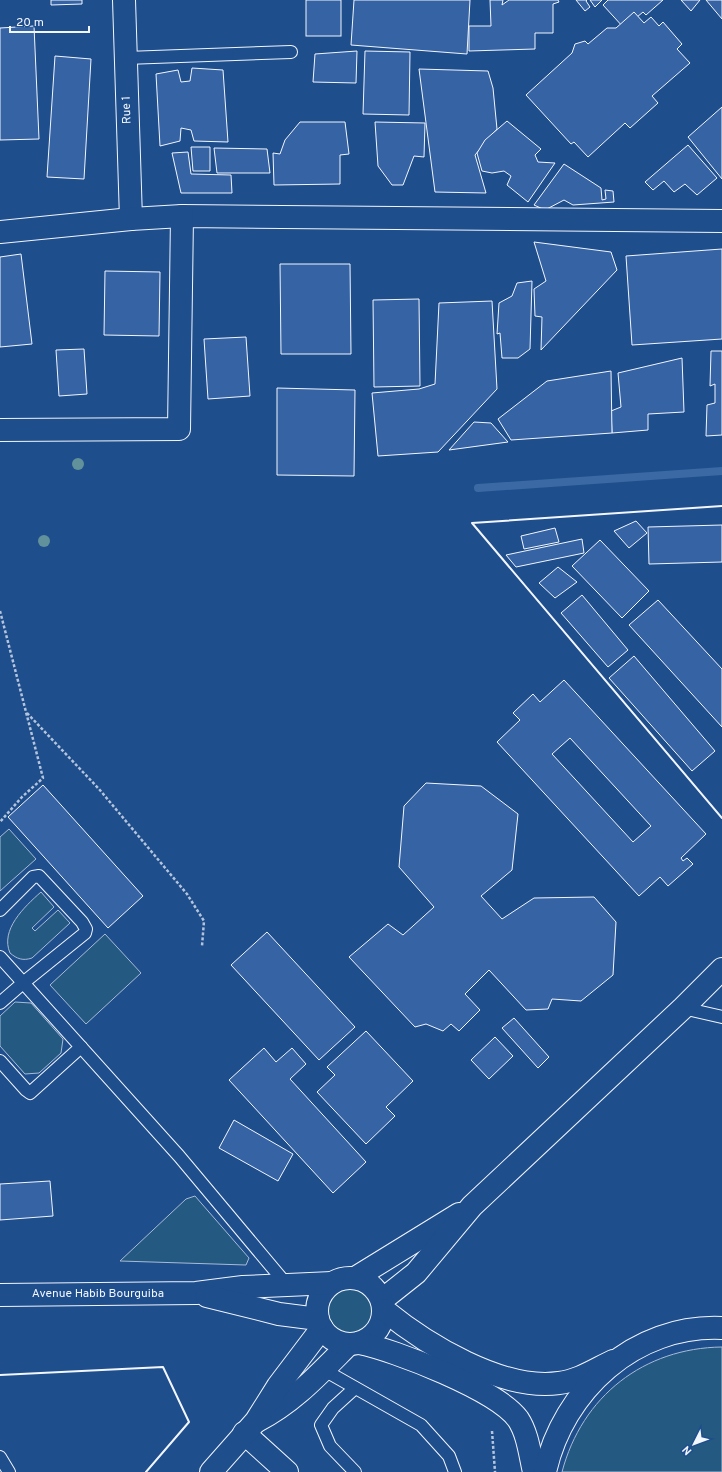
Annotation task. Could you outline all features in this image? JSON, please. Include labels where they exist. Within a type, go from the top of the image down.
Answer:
[{"type":"street","name":"Rue 1","points":[[124,0],[130,219]]},
{"type":"street","points":[[0,430],[179,429],[182,216]]},
{"type":"street","points":[[0,232],[130,219],[182,216],[722,221]]},
{"type":"street","points":[[250,1427],[296,1397],[354,1344],[369,1338],[377,1331],[382,1321],[383,1305],[416,1273],[472,1206],[683,1008],[722,969]]},
{"type":"street","points":[[355,1278],[472,1206]]},
{"type":"street","points":[[196,1293],[243,1287],[332,1283],[347,1277],[364,1280],[371,1285],[383,1305],[403,1325],[444,1352],[471,1364],[525,1383],[561,1383],[578,1378],[636,1348],[672,1334],[691,1330],[722,1328]]},
{"type":"street","points":[[332,1283],[324,1290],[319,1299],[317,1309],[320,1324],[330,1336],[339,1342],[377,1346],[416,1360],[500,1404],[517,1418],[525,1431],[534,1472]]},
{"type":"street","points":[[196,1293],[320,1324]]},
{"type":"street","name":"Avenue Habib Bourguiba","points":[[0,1295],[196,1293]]},
{"type":"street","points":[[211,1472],[250,1427],[320,1324]]},
{"type":"street","points":[[545,1472],[556,1433],[568,1411],[596,1378],[619,1358]]},
{"type":"street","points":[[250,1427],[287,1472]]},
{"type":"lane","points":[[126,58],[291,52]]},
{"type":"lane","points":[[0,910],[33,877],[38,876],[82,922],[86,929],[85,933],[23,982],[0,1004]]},
{"type":"lane","points":[[0,957],[179,1156],[287,1285]]},
{"type":"lane","points":[[683,1008],[722,1017]]},
{"type":"lane","points":[[0,1062],[30,1093],[81,1047]]},
{"type":"lane","points":[[324,1370],[421,1425],[449,1456],[455,1472]]},
{"type":"lane","points":[[355,1388],[333,1408],[321,1425],[330,1446],[355,1472]]},
{"type":"lane","points":[[0,1457],[9,1472]]},
{"type":"path","points":[[0,611],[43,778],[22,797],[0,822]]},
{"type":"path","points":[[27,713],[99,789],[186,894],[204,921],[202,946]]},
{"type":"path","points":[[492,1431],[495,1472]]},
{"type":"shaded area","points":[[9,829],[36,859],[0,891],[0,837]]},
{"type":"shaded area","points":[[41,892],[54,907],[32,928],[35,931],[58,910],[70,923],[32,958],[20,959],[10,953],[8,936],[15,920],[21,912]]},
{"type":"shaded area","points":[[105,934],[141,973],[86,1024],[50,985]]},
{"type":"shaded area","points":[[15,1002],[31,1003],[63,1039],[61,1053],[39,1073],[25,1074],[0,1046],[0,1016]]},
{"type":"shaded area","points":[[195,1196],[249,1258],[246,1265],[120,1261],[186,1199]]},
{"type":"shaded area","points":[[346,1288],[356,1288],[368,1294],[373,1302],[373,1320],[368,1328],[360,1333],[346,1334],[338,1331],[331,1324],[328,1316],[328,1306],[331,1298],[338,1291]]},
{"type":"shaded area","points":[[722,1347],[722,1472],[562,1472],[571,1445],[584,1421],[601,1399],[620,1381],[642,1367],[667,1356],[694,1350]]},
{"type":"building","points":[[51,0],[82,0],[82,4],[51,5]]},
{"type":"building","points":[[306,0],[341,0],[341,36],[306,36]]},
{"type":"building","points":[[354,0],[470,0],[467,54],[351,45]]},
{"type":"building","points":[[490,0],[503,0],[502,5],[509,0],[558,0],[559,2],[553,4],[553,33],[535,33],[535,49],[469,51],[469,26],[491,26]]},
{"type":"building","points":[[576,0],[587,0],[586,1],[590,7],[585,11]]},
{"type":"building","points":[[590,0],[602,0],[595,7]]},
{"type":"building","points":[[608,0],[663,0],[646,15],[643,12],[624,28],[603,5]]},
{"type":"building","points":[[681,0],[700,0],[691,11]]},
{"type":"building","points":[[706,0],[722,0],[722,19]]},
{"type":"building","points":[[634,12],[644,23],[651,17],[659,26],[663,22],[682,44],[677,49],[690,63],[652,96],[658,103],[630,128],[625,123],[588,157],[574,142],[571,144],[526,95],[572,53],[575,44],[585,41],[588,44],[607,28],[616,28]]},
{"type":"building","points":[[34,26],[39,139],[0,140],[0,28]]},
{"type":"building","points":[[357,51],[356,83],[313,82],[315,54]]},
{"type":"building","points":[[365,51],[410,52],[409,115],[363,114]]},
{"type":"building","points":[[55,56],[91,59],[84,179],[47,177]]},
{"type":"building","points":[[192,68],[223,70],[228,142],[194,141],[191,130],[181,128],[180,141],[160,146],[156,74],[178,70],[181,82],[190,81]]},
{"type":"building","points":[[419,69],[488,71],[493,88],[497,129],[475,155],[486,193],[435,192]]},
{"type":"building","points":[[722,107],[722,179],[688,137]]},
{"type":"building","points":[[507,121],[541,149],[535,155],[538,162],[555,163],[528,202],[507,185],[511,176],[504,171],[492,173],[482,171],[477,153],[485,140]]},
{"type":"building","points":[[300,122],[345,122],[349,154],[340,155],[340,184],[274,185],[273,153],[280,154],[285,140]]},
{"type":"building","points":[[375,122],[425,123],[424,157],[414,156],[403,185],[392,185],[378,166]]},
{"type":"building","points":[[688,145],[717,178],[697,195],[685,184],[674,192],[664,181],[653,190],[645,182]]},
{"type":"building","points":[[191,147],[210,147],[210,171],[193,171]]},
{"type":"building","points":[[214,148],[267,149],[270,173],[217,173]]},
{"type":"building","points":[[188,152],[191,174],[231,175],[232,193],[181,193],[172,153]]},
{"type":"building","points":[[564,164],[601,188],[602,200],[606,199],[605,190],[613,191],[614,202],[573,205],[564,200],[545,210],[534,205]]},
{"type":"building","points":[[534,242],[611,252],[617,270],[541,350],[542,317],[535,316],[534,289],[546,281]]},
{"type":"building","points":[[722,249],[722,339],[632,345],[626,256]]},
{"type":"building","points":[[21,254],[32,344],[0,347],[0,257]]},
{"type":"building","points":[[280,264],[350,264],[351,354],[281,354]]},
{"type":"building","points":[[105,271],[160,272],[159,336],[104,335]]},
{"type":"building","points":[[532,281],[530,349],[518,358],[502,358],[500,333],[497,334],[499,303],[512,296],[517,283]]},
{"type":"building","points":[[419,299],[420,386],[374,387],[373,300]]},
{"type":"building","points":[[492,301],[497,389],[438,452],[378,456],[372,393],[419,389],[435,384],[439,303]]},
{"type":"building","points":[[246,337],[250,396],[208,399],[204,339]]},
{"type":"building","points":[[84,349],[87,394],[59,396],[56,350]]},
{"type":"building","points":[[711,351],[722,351],[722,435],[706,436],[707,405],[715,403],[715,384],[710,386]]},
{"type":"building","points":[[682,358],[684,412],[648,414],[648,430],[612,433],[611,411],[621,407],[618,373]]},
{"type":"building","points":[[611,371],[612,433],[511,440],[498,419],[547,381]]},
{"type":"building","points":[[277,388],[355,390],[354,476],[277,475]]},
{"type":"building","points":[[474,422],[491,423],[508,442],[449,450]]},
{"type":"building","points":[[636,521],[647,533],[629,548],[614,531]]},
{"type":"building","points":[[722,525],[722,562],[649,564],[648,527]]},
{"type":"building","points":[[555,528],[559,542],[524,549],[521,536]]},
{"type":"building","points":[[582,539],[584,553],[516,567],[506,555]]},
{"type":"building","points":[[600,540],[649,591],[622,618],[572,566]]},
{"type":"building","points":[[558,567],[577,582],[555,598],[539,583]]},
{"type":"building","points":[[582,595],[628,650],[608,667],[561,613]]},
{"type":"building","points":[[658,600],[722,669],[722,727],[629,625]]},
{"type":"building","points":[[634,656],[715,751],[692,771],[609,678]]},
{"type":"building","points":[[564,680],[706,834],[681,858],[683,861],[687,858],[693,864],[668,886],[660,877],[639,896],[497,742],[520,720],[513,713],[533,694],[540,702]],"holes":[[[570,738],[651,826],[633,842],[552,754]]]},
{"type":"building","points":[[426,783],[481,786],[518,814],[512,870],[481,896],[502,919],[534,898],[594,897],[616,922],[613,975],[581,1001],[552,999],[548,1009],[526,1010],[489,970],[465,994],[480,1010],[459,1031],[451,1024],[443,1031],[426,1024],[415,1027],[349,957],[388,924],[403,935],[434,907],[399,867],[404,806]]},
{"type":"building","points":[[43,785],[143,896],[108,928],[8,817]]},
{"type":"building","points":[[267,932],[355,1027],[319,1060],[231,965]]},
{"type":"building","points":[[514,1018],[549,1057],[538,1068],[502,1028]]},
{"type":"building","points":[[366,1031],[413,1081],[386,1107],[395,1116],[366,1144],[317,1092],[335,1075],[327,1067]]},
{"type":"building","points":[[495,1037],[513,1056],[489,1079],[471,1060]]},
{"type":"building","points":[[264,1048],[276,1062],[292,1048],[306,1064],[290,1079],[366,1162],[333,1193],[229,1080]]},
{"type":"building","points":[[234,1120],[293,1154],[278,1181],[219,1148]]},
{"type":"building","points":[[50,1181],[53,1216],[0,1220],[0,1184]]},
{"type":"waterway","points":[[478,488],[722,471]]},
{"type":"wall","points":[[722,506],[472,523],[722,818]]},
{"type":"wall","points":[[0,1375],[163,1367],[189,1422],[146,1472]]}]
